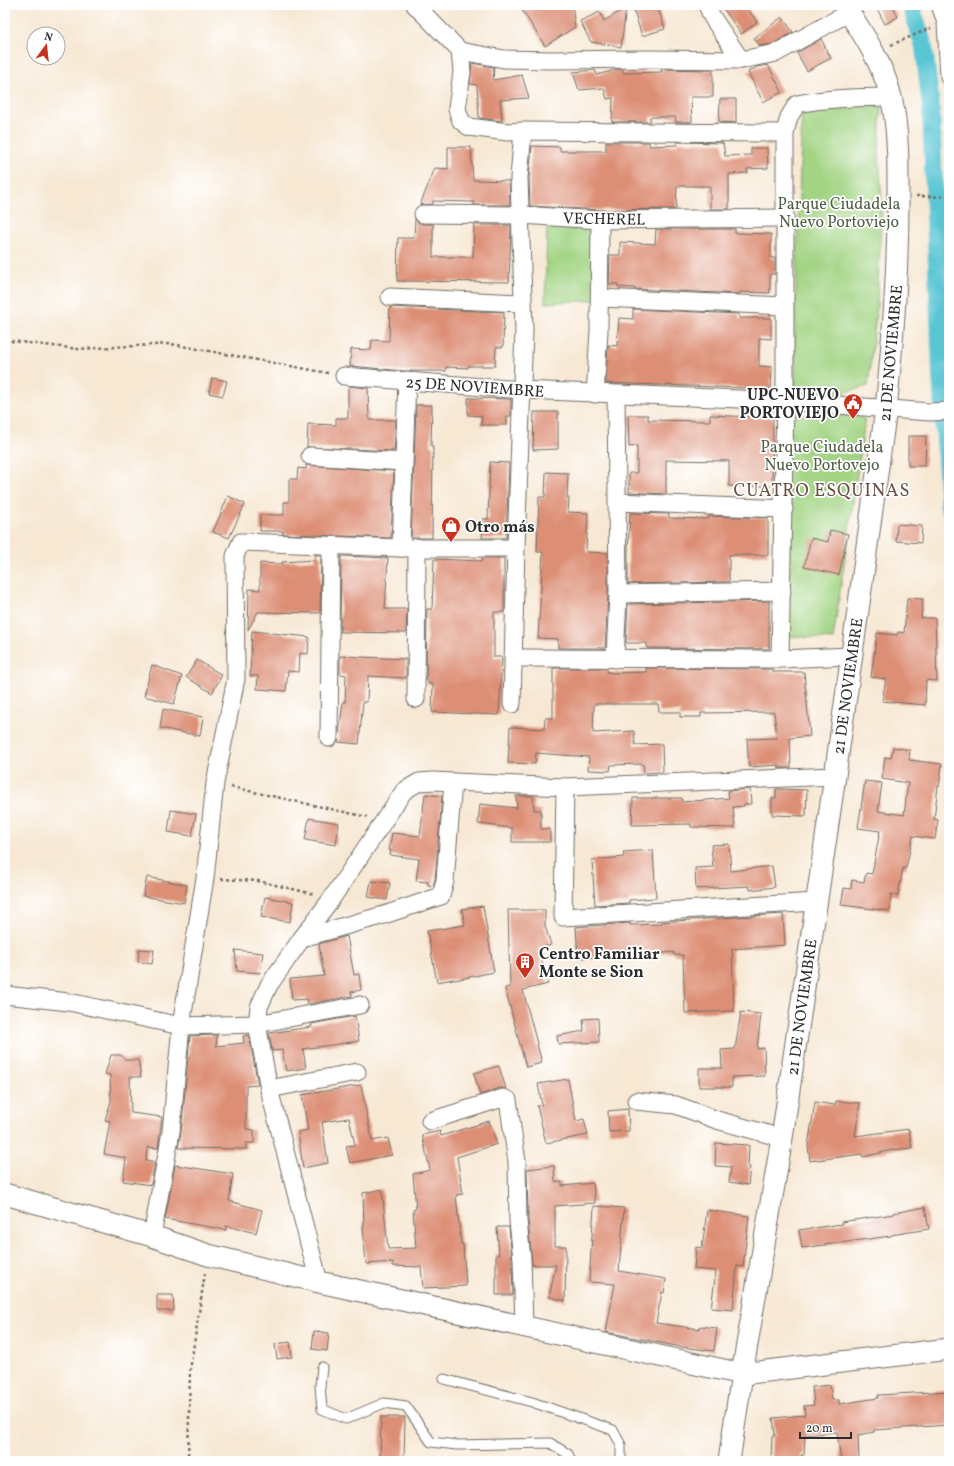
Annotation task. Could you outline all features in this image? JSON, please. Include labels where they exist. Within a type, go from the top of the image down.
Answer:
[{"type":"street","points":[[414,5],[460,51],[504,59],[551,60],[741,60],[776,53],[847,9]]},
{"type":"street","points":[[707,5],[712,17],[741,60]]},
{"type":"street","points":[[940,5],[947,21],[949,77]]},
{"type":"street","name":"21 DE NOVIEMBRE","points":[[729,1461],[742,1374],[782,1138],[835,776],[886,409],[891,362],[898,255],[898,158],[896,124],[891,97],[884,76],[873,53],[847,9]]},
{"type":"street","points":[[460,51],[462,72],[457,109],[462,121],[468,127],[508,132],[785,133]]},
{"type":"street","points":[[780,659],[784,509],[785,133],[789,116],[797,104],[813,101],[860,97],[891,97]]},
{"type":"street","points":[[512,704],[524,330],[519,178],[523,131]]},
{"type":"street","name":"VECHEREL","points":[[423,214],[521,215],[600,220],[785,218]]},
{"type":"street","points":[[595,394],[600,298],[600,220]]},
{"type":"street","points":[[390,297],[522,303]]},
{"type":"street","points":[[600,298],[784,306]]},
{"type":"street","name":"25 DE NOVIEMBRE","points":[[344,376],[522,390],[785,401],[930,412],[949,410]]},
{"type":"street","points":[[407,380],[403,462],[409,548],[416,699]]},
{"type":"street","points":[[615,659],[618,594],[616,395]]},
{"type":"street","points":[[310,456],[403,462]]},
{"type":"street","points":[[618,502],[784,509]]},
{"type":"street","points":[[152,1236],[171,1132],[180,1026],[205,878],[215,783],[236,679],[235,556],[241,542],[409,548],[516,548]]},
{"type":"street","points":[[329,738],[330,546]]},
{"type":"street","points":[[618,594],[782,591]]},
{"type":"street","points":[[513,658],[780,659],[851,656]]},
{"type":"street","points":[[319,1282],[269,1090],[257,1024],[259,1007],[269,985],[332,898],[404,791],[419,782],[565,787],[835,776]]},
{"type":"street","points":[[302,938],[384,915],[442,896],[445,881],[453,782]]},
{"type":"street","points":[[565,787],[563,917],[816,902]]},
{"type":"street","points":[[5,995],[69,1002],[180,1026],[257,1024],[360,1005]]},
{"type":"street","points":[[269,1090],[357,1072]]},
{"type":"street","points":[[430,1121],[503,1098],[508,1100],[517,1162],[518,1221],[522,1259],[524,1327]]},
{"type":"street","points":[[636,1101],[676,1105],[717,1120],[782,1138]]},
{"type":"street","points":[[5,1194],[152,1236],[208,1255],[319,1282],[742,1374],[949,1349]]},
{"type":"lane","points":[[322,1367],[320,1386],[322,1410],[346,1419],[384,1403],[406,1406],[431,1442],[457,1445],[550,1443],[568,1454],[571,1461]]},
{"type":"lane","points":[[444,1379],[532,1402],[612,1430],[621,1445],[620,1461]]},
{"type":"path","points":[[905,38],[926,30]]},
{"type":"path","points":[[917,196],[949,197]]},
{"type":"path","points":[[5,343],[12,342],[78,348],[170,344],[344,376]]},
{"type":"path","points":[[215,783],[384,821]]},
{"type":"path","points":[[205,878],[258,881],[332,898]]},
{"type":"path","points":[[188,1461],[190,1370],[208,1255]]},
{"type":"green space","name":"Parque Ciudadela Nuevo Portoviejo","points":[[856,101],[881,107],[879,154],[882,204],[877,304],[868,386],[842,393],[795,388],[795,318],[802,111]]},
{"type":"green space","points":[[547,228],[593,230],[598,300],[545,303]]},
{"type":"green space","name":"Parque Ciudadela Nuevo Portovejo","points":[[783,415],[859,416],[865,420],[833,639],[788,636]]},
{"type":"building","points":[[572,5],[575,27],[545,46],[522,10]]},
{"type":"building","points":[[632,5],[657,5],[665,29],[642,36]]},
{"type":"building","points":[[721,5],[745,5],[757,22],[741,34]]},
{"type":"building","points":[[875,5],[892,5],[898,17],[885,24]]},
{"type":"building","points":[[626,8],[621,47],[591,42],[580,21],[600,12],[604,21]]},
{"type":"building","points":[[782,17],[793,32],[773,44],[760,46],[754,38]]},
{"type":"building","points":[[821,39],[831,58],[807,71],[797,53]]},
{"type":"building","points":[[472,63],[494,67],[493,80],[522,75],[529,98],[500,100],[502,121],[479,118],[477,85],[470,84]]},
{"type":"building","points":[[768,65],[782,92],[763,102],[748,72],[757,67]]},
{"type":"building","points":[[622,69],[623,73],[662,72],[661,69],[713,70],[713,97],[691,97],[692,122],[676,122],[675,117],[650,117],[650,122],[612,122],[613,98],[607,99],[604,88],[579,90],[573,72],[595,70],[597,75]]},
{"type":"building","points":[[720,99],[736,99],[736,123],[719,122]]},
{"type":"building","points":[[606,142],[649,142],[649,146],[677,145],[677,142],[723,143],[725,156],[751,155],[751,148],[767,148],[768,168],[747,169],[748,173],[729,174],[729,209],[710,209],[710,186],[677,186],[676,209],[600,210],[530,206],[529,178],[532,146],[560,147],[560,151],[606,151]]},
{"type":"building","points":[[448,147],[471,147],[473,180],[509,181],[510,205],[474,205],[474,202],[433,201],[433,204],[420,205],[435,168],[448,169]]},
{"type":"building","points":[[415,219],[423,224],[433,224],[433,257],[473,257],[474,225],[511,225],[509,282],[397,281],[398,238],[414,238]]},
{"type":"building","points":[[656,229],[735,229],[735,233],[771,234],[771,258],[775,258],[775,274],[770,274],[770,293],[740,292],[740,294],[634,289],[618,287],[618,284],[609,284],[610,255],[620,255],[620,242],[655,244]]},
{"type":"building","points":[[390,307],[504,312],[503,347],[496,347],[495,366],[468,366],[468,368],[446,367],[446,371],[404,371],[350,366],[351,349],[371,350],[372,340],[389,341]]},
{"type":"building","points":[[633,309],[739,314],[739,318],[771,318],[771,339],[759,338],[759,366],[772,367],[771,389],[606,383],[608,345],[617,346],[619,318],[633,319]]},
{"type":"building","points":[[212,378],[227,381],[223,396],[209,393]]},
{"type":"building","points":[[349,386],[368,388],[369,420],[396,420],[394,451],[307,447],[308,424],[336,425],[336,418],[348,418]]},
{"type":"building","points":[[468,398],[511,399],[511,416],[507,416],[507,425],[481,425],[482,416],[468,415]]},
{"type":"building","points":[[416,405],[432,405],[432,538],[411,538]]},
{"type":"building","points":[[534,412],[558,412],[558,449],[533,450]]},
{"type":"building","points":[[628,415],[648,415],[648,420],[710,421],[710,415],[773,418],[772,486],[729,486],[729,461],[666,460],[666,494],[629,492],[629,473],[637,473],[637,446],[629,447]]},
{"type":"building","points":[[908,436],[926,436],[925,466],[908,466]]},
{"type":"building","points":[[490,462],[509,463],[506,538],[482,538],[483,519],[488,519]]},
{"type":"building","points":[[306,465],[394,471],[391,538],[283,534],[283,531],[260,531],[260,515],[284,515],[284,502],[289,502],[289,479],[297,479],[298,468],[306,469]]},
{"type":"building","points":[[546,472],[568,473],[568,512],[588,513],[586,552],[608,553],[608,594],[605,648],[558,648],[558,639],[538,638],[543,552],[537,552],[539,497],[545,497]]},
{"type":"building","points":[[228,496],[245,504],[229,538],[213,532]]},
{"type":"building","points":[[630,513],[669,514],[669,518],[709,519],[709,516],[768,518],[768,555],[729,555],[729,582],[628,584]]},
{"type":"building","points":[[897,524],[922,526],[921,543],[896,541]]},
{"type":"building","points":[[830,530],[848,534],[839,575],[804,567],[811,538],[828,542]]},
{"type":"building","points":[[315,555],[321,555],[320,613],[258,612],[248,630],[249,589],[260,590],[260,563],[282,564],[282,562],[315,560]]},
{"type":"building","points":[[341,556],[388,558],[385,609],[407,609],[406,633],[340,632]]},
{"type":"building","points":[[482,558],[504,558],[504,612],[494,612],[494,657],[502,657],[499,715],[432,712],[433,684],[428,684],[428,680],[426,680],[427,609],[432,609],[434,559],[482,561]]},
{"type":"building","points":[[907,598],[923,599],[921,618],[935,618],[937,681],[926,680],[925,705],[882,701],[886,679],[871,677],[877,633],[897,635],[898,632],[904,633]]},
{"type":"building","points":[[769,601],[769,649],[647,648],[647,643],[626,643],[628,604]]},
{"type":"building","points":[[252,631],[309,637],[308,654],[300,653],[299,672],[288,671],[286,691],[257,689],[258,676],[250,676]]},
{"type":"building","points":[[340,656],[406,659],[406,678],[368,676],[367,702],[363,702],[359,744],[338,742],[343,702],[345,702],[346,675],[340,674]]},
{"type":"building","points":[[197,660],[222,675],[212,693],[186,677]]},
{"type":"building","points":[[152,665],[182,676],[174,704],[144,696]]},
{"type":"building","points":[[553,668],[607,668],[607,672],[614,673],[646,672],[646,668],[772,669],[772,672],[804,672],[810,736],[790,738],[791,768],[779,768],[779,765],[749,767],[747,739],[777,738],[774,712],[701,713],[701,717],[680,717],[680,712],[659,712],[658,704],[594,704],[593,733],[634,731],[635,745],[662,744],[663,772],[644,773],[643,764],[611,765],[610,771],[588,770],[589,757],[536,753],[535,764],[508,763],[510,727],[544,729],[545,718],[553,718]]},
{"type":"building","points":[[163,709],[203,717],[200,736],[160,728]]},
{"type":"building","points":[[893,747],[910,750],[909,760],[942,764],[934,819],[938,820],[935,839],[913,836],[906,868],[903,868],[898,896],[891,894],[890,911],[841,905],[844,888],[851,889],[852,880],[864,882],[866,873],[872,874],[880,831],[858,828],[865,781],[882,783],[878,811],[904,815],[908,783],[882,779],[885,757],[891,758]]},
{"type":"building","points":[[750,789],[751,804],[733,807],[735,828],[691,827],[691,824],[632,825],[633,798],[682,798],[682,802],[729,798],[728,791]]},
{"type":"building","points":[[776,789],[807,790],[806,816],[772,815],[772,798],[776,798]]},
{"type":"building","points":[[425,794],[442,796],[435,879],[433,886],[428,885],[428,882],[416,881],[419,859],[390,855],[391,850],[389,850],[392,833],[420,836]]},
{"type":"building","points":[[516,796],[533,796],[534,810],[541,810],[541,829],[550,829],[550,842],[512,842],[512,828],[478,824],[480,804],[517,808]]},
{"type":"building","points":[[171,810],[196,814],[192,836],[168,832]]},
{"type":"building","points":[[309,818],[339,823],[336,845],[305,840]]},
{"type":"building","points":[[729,844],[731,871],[772,866],[775,887],[750,890],[749,886],[696,889],[695,868],[713,867],[711,845]]},
{"type":"building","points":[[653,850],[656,898],[629,900],[629,903],[595,905],[592,860],[624,857],[623,852]]},
{"type":"building","points":[[147,877],[187,885],[184,903],[143,896]]},
{"type":"building","points":[[371,881],[390,883],[387,900],[368,897]]},
{"type":"building","points":[[265,897],[293,902],[290,922],[261,917]]},
{"type":"building","points":[[483,906],[494,972],[437,982],[427,931],[465,925],[462,909]]},
{"type":"building","points":[[508,910],[545,910],[545,926],[551,945],[538,949],[548,984],[523,990],[542,1063],[526,1067],[505,988],[510,987]]},
{"type":"building","points":[[783,914],[785,945],[732,949],[734,1011],[685,1013],[683,955],[674,955],[674,952],[634,956],[578,958],[576,927],[630,923],[630,925],[661,924],[661,922]]},
{"type":"building","points":[[347,936],[354,975],[359,974],[361,990],[351,992],[352,996],[308,1004],[307,999],[292,1000],[290,979],[324,976],[319,944]]},
{"type":"building","points":[[139,949],[154,950],[152,964],[138,962]]},
{"type":"building","points":[[235,950],[263,953],[260,973],[237,971]]},
{"type":"building","points":[[741,1012],[761,1014],[757,1049],[764,1048],[765,1076],[732,1077],[732,1087],[699,1087],[699,1068],[722,1068],[721,1050],[735,1049]]},
{"type":"building","points":[[355,1016],[359,1041],[303,1049],[306,1068],[286,1071],[282,1050],[272,1051],[269,1033],[312,1027],[311,1024]]},
{"type":"building","points":[[598,1018],[599,1042],[558,1044],[557,1036],[584,1031],[583,1019]]},
{"type":"building","points":[[217,1035],[216,1046],[244,1043],[243,1036],[249,1035],[258,1085],[246,1086],[246,1129],[254,1130],[254,1143],[246,1143],[246,1149],[178,1148],[181,1133],[190,1036]]},
{"type":"building","points":[[111,1055],[120,1055],[126,1060],[138,1060],[141,1077],[130,1077],[131,1113],[162,1117],[158,1148],[147,1147],[146,1160],[155,1162],[151,1185],[123,1181],[126,1158],[104,1154],[110,1121],[105,1120],[111,1101],[110,1075],[105,1074]]},
{"type":"building","points":[[499,1066],[506,1089],[500,1088],[480,1095],[474,1073]]},
{"type":"building","points":[[568,1079],[576,1121],[584,1119],[588,1135],[546,1143],[537,1106],[542,1105],[538,1084]]},
{"type":"building","points":[[361,1085],[372,1141],[388,1138],[392,1155],[350,1163],[346,1146],[355,1145],[349,1118],[322,1122],[328,1163],[303,1168],[298,1132],[308,1130],[302,1095]]},
{"type":"building","points":[[836,1101],[860,1103],[855,1136],[909,1129],[912,1148],[892,1150],[863,1157],[862,1154],[810,1161],[808,1146],[815,1102],[835,1105]]},
{"type":"building","points":[[628,1109],[629,1131],[609,1132],[608,1111]]},
{"type":"building","points":[[489,1121],[497,1144],[457,1157],[463,1194],[456,1195],[461,1244],[463,1244],[466,1286],[423,1288],[421,1267],[393,1266],[393,1262],[366,1264],[363,1226],[363,1193],[382,1189],[388,1249],[416,1248],[413,1210],[416,1209],[413,1174],[430,1170],[422,1135],[440,1131],[441,1136]]},
{"type":"building","points":[[716,1143],[749,1145],[748,1167],[750,1167],[748,1185],[729,1182],[731,1167],[715,1166]]},
{"type":"building","points":[[175,1165],[233,1174],[229,1201],[262,1210],[256,1233],[226,1226],[226,1230],[165,1219]]},
{"type":"building","points":[[554,1166],[555,1182],[562,1182],[562,1186],[593,1183],[595,1203],[555,1206],[555,1246],[566,1246],[565,1301],[549,1297],[556,1265],[532,1265],[528,1220],[527,1169]]},
{"type":"building","points":[[594,1206],[624,1208],[619,1271],[666,1279],[656,1323],[699,1329],[700,1326],[717,1328],[714,1351],[681,1347],[606,1332],[615,1284],[589,1282]]},
{"type":"building","points":[[925,1207],[929,1229],[891,1236],[802,1248],[799,1230],[842,1224],[841,1222],[894,1214],[893,1213]]},
{"type":"building","points":[[707,1210],[749,1216],[743,1267],[737,1266],[733,1310],[711,1308],[716,1271],[694,1269],[696,1247],[702,1248]]},
{"type":"building","points":[[497,1227],[509,1227],[513,1295],[496,1295],[496,1255],[499,1255]]},
{"type":"building","points":[[157,1295],[173,1295],[174,1311],[157,1311]]},
{"type":"building","points":[[314,1331],[329,1333],[327,1351],[312,1349]]},
{"type":"building","points":[[290,1342],[292,1357],[277,1359],[275,1344]]},
{"type":"building","points":[[830,1385],[832,1400],[839,1400],[839,1404],[878,1398],[878,1395],[949,1391],[949,1425],[874,1430],[874,1432],[858,1435],[859,1461],[841,1461],[837,1432],[805,1435],[804,1455],[801,1455],[801,1461],[771,1461],[772,1436],[775,1436],[773,1418],[805,1415],[804,1406],[814,1405],[812,1387]]},
{"type":"building","points":[[381,1417],[405,1417],[404,1461],[380,1461]]},
{"type":"waterway","points":[[911,5],[924,47],[931,107],[941,373],[949,508]]},
{"type":"place","name":"UPC-NUEVO PORTOVIEJO","points":[[853,420]]},
{"type":"place","name":"Otro más","points":[[451,543]]},
{"type":"place","name":"Centro Familiar Monte se Sion","points":[[525,979]]},
{"type":"district","name":"CUATRO ESQUINAS","points":[[822,490]]}]
